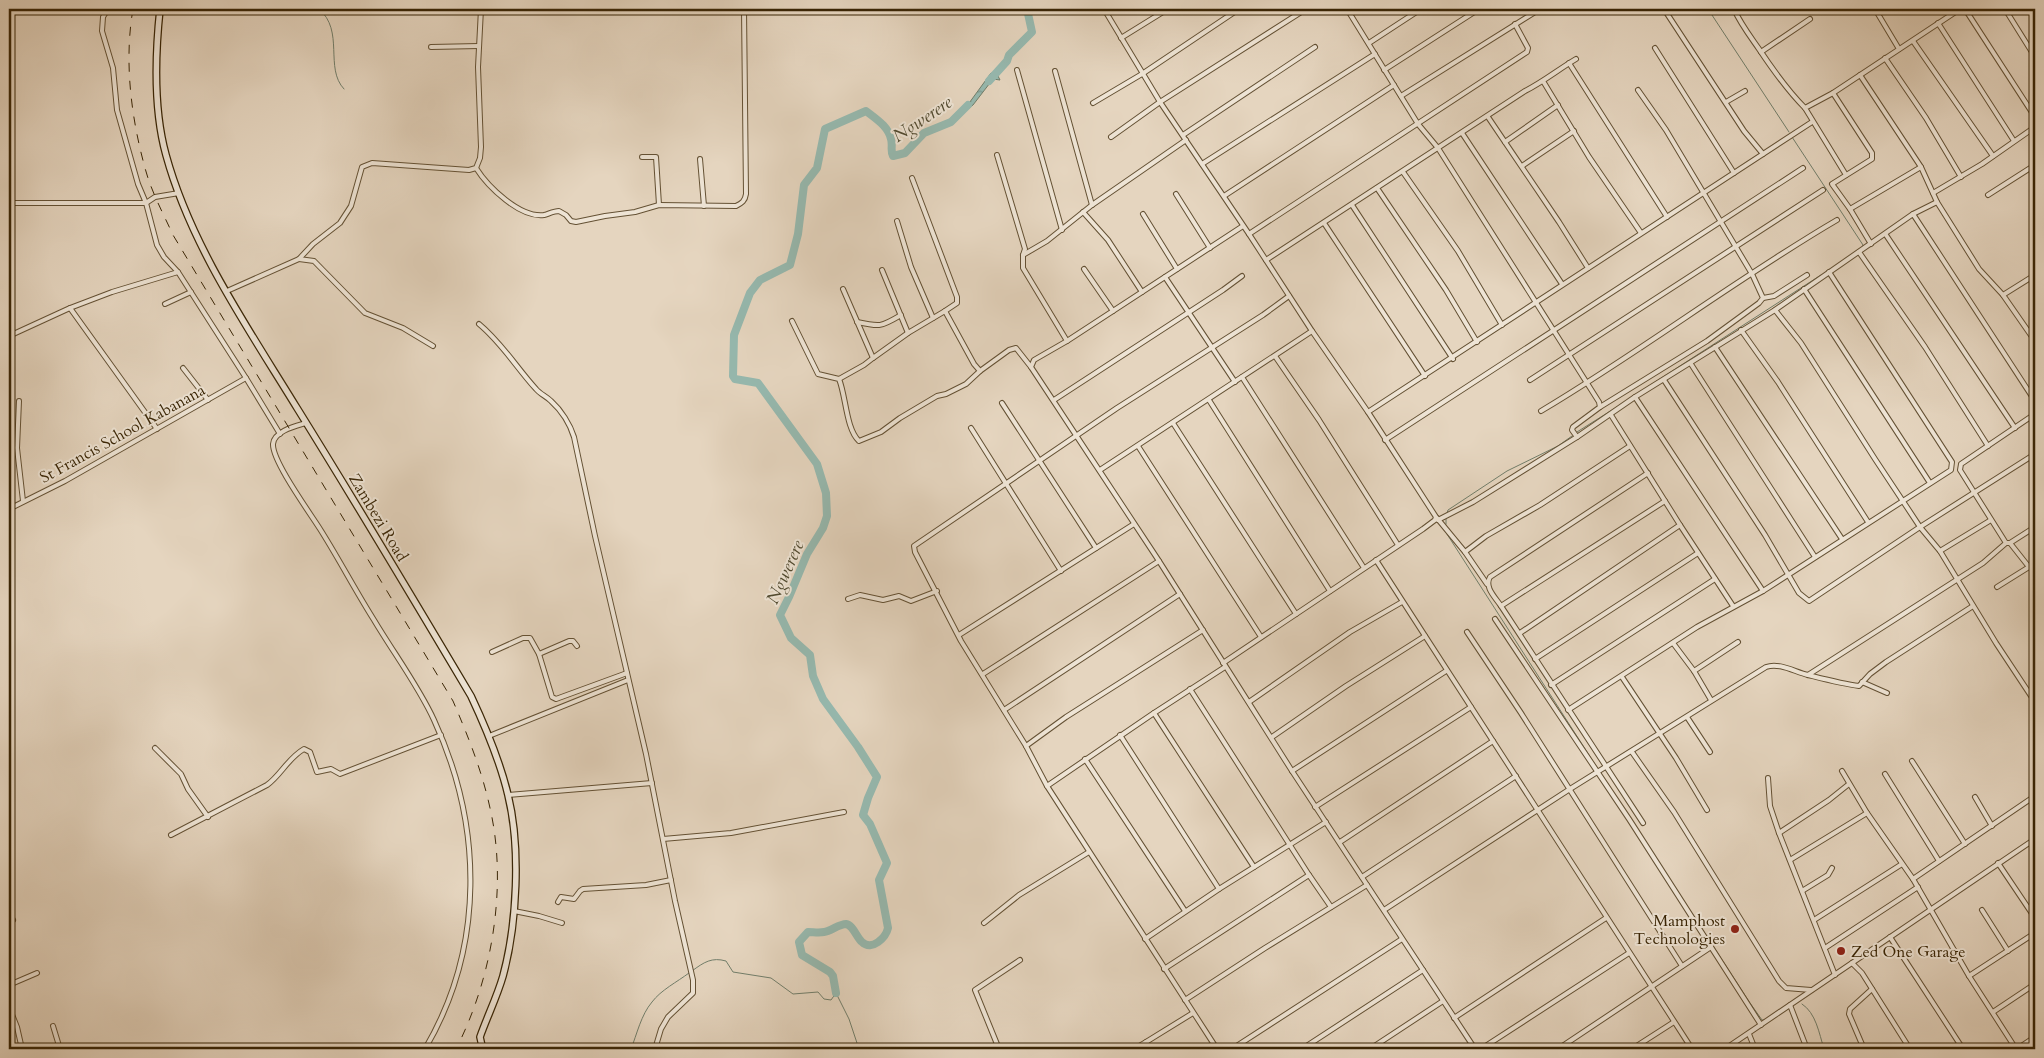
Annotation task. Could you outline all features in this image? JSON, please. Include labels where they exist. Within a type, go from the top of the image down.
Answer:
[{"type":"main road","name":"Zambezi Road","points":[[160,9],[156,41],[158,104],[165,154],[194,230],[227,291],[471,696],[496,754],[508,795],[514,830],[514,911],[507,960],[480,1037],[482,1048]]},
{"type":"street","points":[[108,9],[103,17],[102,31],[113,68],[117,110],[138,184],[146,202],[157,245],[164,257],[178,272],[280,434]]},
{"type":"street","points":[[476,168],[480,158],[481,147],[479,46],[481,9]]},
{"type":"street","points":[[476,168],[482,178],[508,202],[536,214],[545,215],[559,211],[571,221],[576,222],[635,212],[659,205],[736,206],[744,202],[746,194],[744,9]]},
{"type":"street","points":[[1104,9],[1160,102],[1437,518],[1466,552],[1643,823]]},
{"type":"street","points":[[1093,103],[1142,74],[1239,9]]},
{"type":"street","points":[[1111,138],[1160,102],[1306,9]]},
{"type":"street","points":[[1347,9],[1418,124],[1438,148],[1571,355],[1600,407]]},
{"type":"street","points":[[1369,43],[1421,9]]},
{"type":"street","points":[[1384,70],[1479,9]]},
{"type":"street","points":[[1401,96],[1540,9]]},
{"type":"street","points":[[1664,9],[1744,131],[1763,154]]},
{"type":"street","points":[[1734,9],[1761,52],[1793,96],[1805,108],[1846,175]]},
{"type":"street","points":[[1875,9],[1899,49]]},
{"type":"street","points":[[1805,108],[1832,93],[1960,9]]},
{"type":"street","points":[[1965,9],[2035,117]]},
{"type":"street","points":[[2005,9],[2035,56]]},
{"type":"street","points":[[1121,38],[1163,12]]},
{"type":"street","points":[[1761,52],[1810,19]]},
{"type":"street","points":[[1938,23],[2014,141]]},
{"type":"street","points":[[1249,234],[1527,52],[1528,48],[1515,24]]},
{"type":"street","points":[[1913,41],[1993,156]]},
{"type":"street","points":[[431,47],[479,46]]},
{"type":"street","points":[[1023,255],[1062,230],[1092,205],[1184,137],[1315,47]]},
{"type":"street","points":[[1655,48],[1734,173]]},
{"type":"street","points":[[1202,164],[1375,54]]},
{"type":"street","points":[[1885,58],[1926,118],[1961,177]]},
{"type":"street","points":[[1266,260],[1544,81],[1562,66],[1576,59]]},
{"type":"street","points":[[1569,63],[1667,217]]},
{"type":"street","points":[[1017,70],[1062,230]]},
{"type":"street","points":[[1055,71],[1092,205]]},
{"type":"street","points":[[1860,75],[1921,167],[1937,202],[1979,269],[2004,295],[2035,342]]},
{"type":"street","points":[[1544,81],[1574,131],[1641,233]]},
{"type":"street","points":[[1224,196],[1394,85]]},
{"type":"street","points":[[1638,90],[1666,130],[1752,274],[1763,298]]},
{"type":"street","points":[[1726,102],[1745,91]]},
{"type":"street","points":[[1832,93],[1872,153],[1872,159],[1832,184],[1871,244]]},
{"type":"street","points":[[1505,142],[1558,105]]},
{"type":"street","points":[[1488,117],[1588,268]]},
{"type":"street","points":[[1368,412],[1453,359],[1562,284],[1812,122]]},
{"type":"street","points":[[1934,193],[2035,128]]},
{"type":"street","points":[[1522,166],[1574,131]]},
{"type":"street","points":[[1462,133],[1562,284]]},
{"type":"street","points":[[997,154],[1025,249],[1023,268],[1067,341]]},
{"type":"street","points":[[642,157],[656,157],[659,205]]},
{"type":"street","points":[[700,159],[704,206]]},
{"type":"street","points":[[227,291],[299,259],[313,244],[340,223],[351,206],[362,166],[372,163],[469,170],[476,168]]},
{"type":"street","points":[[1988,195],[2035,165]]},
{"type":"street","points":[[1850,209],[1921,167]]},
{"type":"street","points":[[1385,440],[1803,168]]},
{"type":"street","points":[[1403,172],[1458,252],[1502,325]]},
{"type":"street","points":[[839,379],[864,365],[908,333],[957,303],[957,297],[912,178]]},
{"type":"street","points":[[1377,188],[1450,296],[1477,342]]},
{"type":"street","points":[[1530,380],[1823,190]]},
{"type":"street","points":[[9,202],[146,202],[155,197],[179,193]]},
{"type":"street","points":[[1176,194],[1210,248]]},
{"type":"street","points":[[1047,786],[1190,689],[1261,637],[1437,518],[1473,502],[1577,437],[1635,397],[1691,364],[1741,330],[1775,310],[1914,214],[1937,202]]},
{"type":"street","points":[[1352,205],[1453,359]]},
{"type":"street","points":[[1083,212],[1108,240],[1142,292]]},
{"type":"street","points":[[1143,214],[1176,269]]},
{"type":"street","points":[[1914,214],[2035,401]]},
{"type":"street","points":[[1541,411],[1588,383],[1663,331],[1837,220]]},
{"type":"street","points":[[897,221],[911,267],[933,318]]},
{"type":"street","points":[[1324,223],[1426,376]]},
{"type":"street","points":[[1031,367],[1034,360],[1067,341],[1243,226]]},
{"type":"street","points":[[1886,235],[2015,428]]},
{"type":"street","points":[[1859,252],[1925,347],[1988,446]]},
{"type":"street","points":[[299,259],[314,260],[365,313],[403,328],[433,346]]},
{"type":"street","points":[[1084,269],[1113,311]]},
{"type":"street","points":[[882,270],[908,333]]},
{"type":"street","points":[[9,336],[70,308],[112,292],[178,272]]},
{"type":"street","points":[[1568,710],[1733,606],[1763,591],[1950,470],[1952,462],[1829,272]]},
{"type":"street","points":[[1577,437],[1572,430],[1573,427],[1600,407],[1708,341],[1763,298],[1774,296],[1807,275]]},
{"type":"street","points":[[2004,295],[2035,275]]},
{"type":"street","points":[[1054,400],[1242,276]]},
{"type":"street","points":[[1165,277],[1235,382]]},
{"type":"street","points":[[843,289],[873,358]]},
{"type":"street","points":[[1804,289],[1930,483]]},
{"type":"street","points":[[165,304],[191,292]]},
{"type":"street","points":[[1217,1049],[1047,786],[1026,746],[959,635],[915,552],[915,544],[1078,436],[1116,408],[1289,296]]},
{"type":"street","points":[[70,308],[157,429]]},
{"type":"street","points":[[1775,310],[1817,366],[1920,527],[1940,551],[2035,702]]},
{"type":"street","points":[[945,311],[974,364],[980,371]]},
{"type":"street","points":[[858,322],[878,326],[886,324],[901,315]]},
{"type":"street","points":[[792,321],[818,374],[839,379]]},
{"type":"street","points":[[479,324],[513,359],[538,391],[551,400],[571,428],[652,783],[693,980],[693,993],[666,1020],[655,1049]]},
{"type":"street","points":[[1741,330],[1778,382],[1868,522]]},
{"type":"street","points":[[1100,470],[1312,331]]},
{"type":"street","points":[[1715,347],[1842,540]]},
{"type":"street","points":[[839,379],[851,424],[859,441],[881,432],[900,418],[937,396],[946,394],[966,384],[1008,350],[1016,348],[1078,436],[1292,771],[1475,1049]]},
{"type":"street","points":[[1275,356],[1319,420],[1398,545]]},
{"type":"street","points":[[1691,364],[1815,557]]},
{"type":"street","points":[[183,368],[208,400]]},
{"type":"street","points":[[1242,377],[1364,568]]},
{"type":"street","name":"St Francis School Kabanana","points":[[9,509],[157,429],[246,378]]},
{"type":"street","points":[[1664,380],[1789,574],[1799,593],[1809,602],[1920,527],[2035,454]]},
{"type":"street","points":[[1635,397],[1763,591]]},
{"type":"street","points":[[1208,400],[1330,591]]},
{"type":"street","points":[[20,401],[17,448],[24,501]]},
{"type":"street","points":[[1002,403],[1096,548]]},
{"type":"street","points":[[2035,414],[1960,467],[1960,470],[1991,520],[2029,567],[2035,570]]},
{"type":"street","points":[[1611,415],[1733,606]]},
{"type":"street","points":[[306,423],[289,428],[273,442],[279,462],[432,715],[452,761],[462,798],[469,847],[470,904],[465,949],[449,1000],[436,1031],[425,1049]]},
{"type":"street","points":[[1173,423],[1296,614]]},
{"type":"street","points":[[970,428],[1061,571]]},
{"type":"street","points":[[1138,446],[1261,637]]},
{"type":"street","points":[[1466,552],[1486,536],[1540,505],[1630,446]]},
{"type":"street","points":[[2035,470],[2032,479],[2035,487]]},
{"type":"street","points":[[1487,584],[1490,577],[1648,473]]},
{"type":"street","points":[[1501,606],[1665,501]]},
{"type":"street","points":[[1940,551],[1991,520]]},
{"type":"street","points":[[959,635],[1134,524]]},
{"type":"street","points":[[1520,633],[1680,525]]},
{"type":"street","points":[[1808,675],[1982,563],[2008,543],[2035,528]]},
{"type":"street","points":[[1535,659],[1698,553]]},
{"type":"street","points":[[1376,560],[1692,1049]]},
{"type":"street","points":[[983,674],[1159,561]]},
{"type":"street","points":[[1997,587],[2029,567]]},
{"type":"street","points":[[1551,684],[1715,580]]},
{"type":"street","points":[[848,599],[860,595],[883,600],[898,596],[911,601],[936,591]]},
{"type":"street","points":[[1004,710],[1180,594]]},
{"type":"street","points":[[1248,702],[1350,632],[1402,602]]},
{"type":"street","points":[[1384,910],[1570,789],[1659,735],[1711,700],[1771,665],[1858,686],[1886,662],[1973,606]]},
{"type":"street","points":[[1495,619],[1598,772],[1761,1025]]},
{"type":"street","points":[[1026,746],[1066,716],[1203,630]]},
{"type":"street","points":[[1467,632],[1570,789],[1682,966]]},
{"type":"street","points":[[1272,737],[1338,691],[1424,636]]},
{"type":"street","points":[[492,652],[526,637],[530,638],[539,654],[552,697],[556,699],[627,673]]},
{"type":"street","points":[[539,654],[571,640],[577,646]]},
{"type":"street","points":[[1694,671],[1738,642]]},
{"type":"street","points":[[1673,643],[1694,671],[1711,700]]},
{"type":"street","points":[[1292,771],[1446,671]]},
{"type":"street","points":[[1622,677],[1676,758],[1707,810]]},
{"type":"street","points":[[489,736],[628,680]]},
{"type":"street","points":[[1862,682],[1887,693]]},
{"type":"street","points":[[1190,689],[1266,805],[1288,844],[1331,907]]},
{"type":"street","points":[[1316,807],[1471,707]]},
{"type":"street","points":[[1154,713],[1254,866]]},
{"type":"street","points":[[1687,717],[1710,752]]},
{"type":"street","points":[[171,835],[208,817],[272,781],[289,761],[304,749],[309,750],[318,772],[331,769],[340,774],[441,735]]},
{"type":"street","points":[[1120,735],[1218,889]]},
{"type":"street","points":[[1340,842],[1493,741]]},
{"type":"street","points":[[155,748],[181,774],[208,817]]},
{"type":"street","points":[[1632,752],[1678,820],[1779,981],[1786,988],[1812,990]]},
{"type":"street","points":[[1085,759],[1185,911]]},
{"type":"street","points":[[1912,761],[1965,844]]},
{"type":"street","points":[[1842,771],[1867,813],[1913,879],[1969,976],[2016,1049],[2035,1037]]},
{"type":"street","points":[[1885,774],[1939,861]]},
{"type":"street","points":[[1362,878],[1516,776]]},
{"type":"street","points":[[1768,778],[1770,806],[1779,833],[1835,974]]},
{"type":"street","points":[[508,795],[652,783]]},
{"type":"street","points":[[1779,833],[1829,800],[1849,784]]},
{"type":"street","points":[[1913,879],[2035,796]]},
{"type":"street","points":[[1975,797],[1992,826]]},
{"type":"street","points":[[663,839],[731,833],[844,812]]},
{"type":"street","points":[[1790,860],[1867,813]]},
{"type":"street","points":[[1145,939],[1218,889],[1326,822]]},
{"type":"street","points":[[1726,1049],[2035,839]]},
{"type":"street","points":[[984,923],[1019,895],[1089,852]]},
{"type":"street","points":[[1998,863],[2035,918]]},
{"type":"street","points":[[1814,920],[1902,864]]},
{"type":"street","points":[[1802,891],[1828,874],[1832,868]]},
{"type":"street","points":[[1164,969],[1310,875]]},
{"type":"street","points":[[558,902],[561,898],[574,899],[583,889],[646,885],[671,880]]},
{"type":"street","points":[[1185,1000],[1367,885]]},
{"type":"street","points":[[1825,948],[1918,887]]},
{"type":"street","points":[[1982,910],[2008,951]]},
{"type":"street","points":[[514,911],[562,923]]},
{"type":"street","points":[[9,913],[10,921]]},
{"type":"street","points":[[1454,1018],[1606,918]]},
{"type":"street","points":[[1969,976],[2035,933]]},
{"type":"street","points":[[1890,937],[1963,1049]]},
{"type":"street","points":[[1232,1049],[1402,939]]},
{"type":"street","points":[[1558,1049],[1711,947]]},
{"type":"street","points":[[1481,1049],[1629,953]]},
{"type":"street","points":[[999,1049],[975,990],[1020,960]]},
{"type":"street","points":[[1852,963],[1862,973],[1910,1049]]},
{"type":"street","points":[[1302,1049],[1423,970]]},
{"type":"street","points":[[9,985],[37,973]]},
{"type":"street","points":[[1993,1012],[2035,984]]},
{"type":"street","points":[[1864,1049],[1850,1014],[1850,1009],[1872,989]]},
{"type":"street","points":[[1371,1049],[1443,1001]]},
{"type":"street","points":[[1790,1006],[1807,1049]]},
{"type":"street","points":[[9,1007],[17,1027],[22,1049]]},
{"type":"street","points":[[1134,1049],[1193,1013]]},
{"type":"street","points":[[1632,1049],[1674,1022]]},
{"type":"street","points":[[52,1026],[60,1049]]},
{"type":"street","points":[[1749,1034],[1755,1049]]},
{"type":"street","points":[[1146,1042],[1150,1049]]},
{"type":"street","points":[[98,1049],[110,1047],[113,1049]]},
{"type":"water","points":[[991,73],[998,76],[1000,80],[993,79],[973,105],[951,122],[964,110]]},
{"type":"waterway","points":[[319,9],[327,18],[331,28],[335,71],[344,89]]},
{"type":"waterway","name":"Ngwerere","points":[[989,81],[1007,61],[1009,55],[1032,32],[1027,9]]},
{"type":"waterway","points":[[1708,9],[1789,132]]},
{"type":"waterway","name":"Ngwerere","points":[[836,993],[833,976],[830,972],[802,955],[799,942],[808,932],[824,932],[843,924],[851,927],[866,945],[878,942],[887,932],[888,928],[879,880],[887,863],[870,824],[863,815],[877,777],[823,699],[813,676],[810,655],[791,638],[780,615],[807,554],[823,528],[827,516],[826,493],[817,464],[758,383],[735,379],[733,376],[734,335],[750,293],[760,280],[790,265],[798,234],[804,185],[817,168],[825,129],[866,111],[887,130],[891,139],[893,156],[905,153],[924,133],[951,122],[968,105]]},
{"type":"waterway","points":[[1792,137],[1863,245],[1862,248]]},
{"type":"waterway","points":[[1635,395],[1821,275]]},
{"type":"waterway","points":[[1577,432],[1628,400]]},
{"type":"waterway","points":[[1447,513],[1448,510],[1507,471],[1558,446],[1572,436]]},
{"type":"waterway","points":[[1446,519],[1446,524]]},
{"type":"waterway","points":[[1445,531],[1598,769]]},
{"type":"waterway","points":[[1602,775],[1610,787]]},
{"type":"waterway","points":[[1649,847],[1750,1003],[1762,1020],[1764,1020]]},
{"type":"waterway","name":"Ngwerere","points":[[692,971],[708,961],[721,960],[726,961],[733,972],[771,978],[793,994],[818,992],[824,999],[831,1000],[836,993]]},
{"type":"waterway","name":"Ngwerere","points":[[631,1049],[648,1007],[664,990],[689,973]]},
{"type":"waterway","points":[[837,995],[849,1019],[859,1049]]},
{"type":"waterway","points":[[1802,1004],[1814,1018],[1824,1049]]},
{"type":"railway","points":[[133,9],[129,49],[130,89],[140,149],[150,185],[173,235],[453,701],[479,767],[490,808],[495,838],[497,900],[487,963],[479,993],[469,1022],[456,1049]]},
{"type":"place","name":"Mamphost Technologies","points":[[1735,929]]},
{"type":"place","name":"Zed One Garage","points":[[1841,951]]}]
